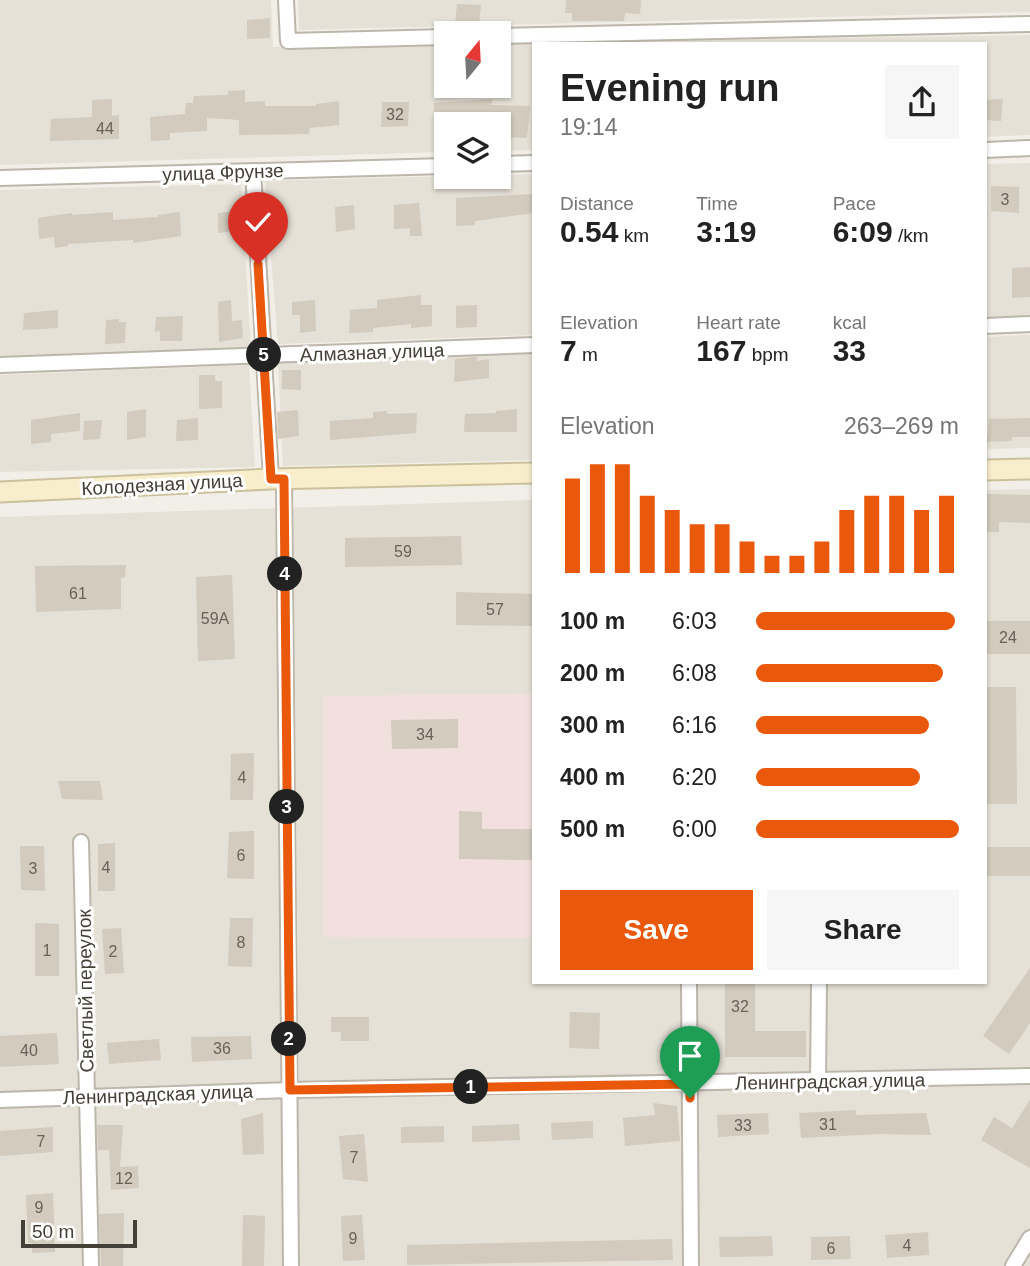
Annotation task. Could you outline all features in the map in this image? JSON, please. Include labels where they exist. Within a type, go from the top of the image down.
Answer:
[{"type":"main road","points":[[987,470],[1030,469]]},
{"type":"main road","name":"Колодезная улица","points":[[0,492],[278,479],[532,473]]},
{"type":"street","points":[[286,0],[288,41],[434,37]]},
{"type":"street","points":[[511,36],[1030,24]]},
{"type":"street","points":[[987,150],[1030,148]]},
{"type":"street","points":[[511,164],[532,163]]},
{"type":"street","name":"улица Фрунзе","points":[[0,178],[434,166]]},
{"type":"street","points":[[253,171],[264,357],[278,479],[291,1266]]},
{"type":"street","points":[[987,326],[1030,324]]},
{"type":"street","name":"Алмазная улица","points":[[0,365],[532,345]]},
{"type":"street","name":"Светлый переулок","points":[[81,842],[91,1266]]},
{"type":"street","points":[[689,984],[691,1266]]},
{"type":"street","points":[[818,1082],[819,984]]},
{"type":"street","name":"Ленинградская улица","points":[[0,1100],[290,1090],[1030,1076]]},
{"type":"street","points":[[1013,1266],[1030,1238]]},
{"type":"shaded area","points":[[0,0],[271,0],[273,47],[434,44],[434,98],[511,98],[511,43],[532,43],[532,150],[511,151],[511,112],[434,112],[434,152],[0,165]]},
{"type":"shaded area","points":[[298,0],[1030,0],[1030,12],[511,25],[511,21],[434,21],[434,27],[299,30]]},
{"type":"shaded area","points":[[1030,35],[1030,135],[987,137],[987,42],[565,42]]},
{"type":"shaded area","points":[[1030,163],[1030,317],[987,319],[987,164]]},
{"type":"shaded area","points":[[532,174],[532,335],[278,344],[265,181],[434,177],[434,189],[511,189],[511,175]]},
{"type":"shaded area","points":[[241,184],[251,351],[0,359],[0,190]]},
{"type":"shaded area","points":[[1030,335],[1030,448],[987,449],[987,337]]},
{"type":"shaded area","points":[[532,353],[532,460],[283,466],[278,362]]},
{"type":"shaded area","points":[[249,365],[255,467],[0,472],[0,375]]},
{"type":"shaded area","points":[[1030,489],[1030,1266],[0,1266],[0,517],[532,500],[532,984],[987,984],[987,490]]},
{"type":"shaded area","points":[[532,693],[532,938],[323,937],[323,696]]},
{"type":"building","points":[[566,0],[641,0],[640,14],[625,13],[624,21],[572,21],[572,13],[565,13]]},
{"type":"building","points":[[457,4],[481,5],[479,21],[455,21]]},
{"type":"building","points":[[270,18],[270,38],[247,39],[247,20]]},
{"type":"building","points":[[245,90],[245,102],[265,101],[265,106],[316,106],[339,101],[339,125],[310,128],[309,134],[239,135],[239,120],[207,118],[207,131],[170,133],[170,140],[151,141],[150,117],[185,114],[186,103],[193,103],[194,96],[228,95],[228,91]]},
{"type":"building","points":[[112,99],[112,116],[119,115],[119,139],[50,141],[51,119],[92,117],[92,100]]},
{"type":"building","points":[[493,99],[491,105],[530,106],[527,138],[511,137],[511,112],[434,112],[434,103]]},
{"type":"building","points":[[1003,99],[1001,121],[987,120],[987,100]]},
{"type":"building","points":[[382,102],[409,102],[408,126],[381,127]]},
{"type":"building","points":[[991,186],[1019,187],[1019,213],[991,211]]},
{"type":"building","points":[[532,194],[532,213],[475,221],[475,225],[456,226],[456,198]]},
{"type":"building","points":[[419,203],[422,236],[410,236],[410,228],[394,229],[394,205]]},
{"type":"building","points":[[354,205],[355,229],[336,232],[335,207]]},
{"type":"building","points":[[280,207],[280,227],[266,229],[265,209]]},
{"type":"building","points":[[236,211],[236,231],[218,233],[218,213]]},
{"type":"building","points":[[113,212],[113,220],[158,217],[180,212],[181,236],[133,243],[133,240],[68,244],[55,248],[54,237],[39,239],[38,218],[72,213]]},
{"type":"building","points":[[1030,267],[1030,297],[1012,298],[1012,268]]},
{"type":"building","points":[[421,295],[421,305],[432,305],[432,326],[411,328],[411,324],[373,328],[373,332],[349,333],[350,310],[377,308],[377,300]]},
{"type":"building","points":[[231,300],[232,321],[242,320],[243,338],[219,342],[218,302]]},
{"type":"building","points":[[315,300],[316,331],[300,333],[300,315],[292,315],[292,302]]},
{"type":"building","points":[[477,305],[477,327],[456,328],[456,306]]},
{"type":"building","points":[[58,310],[58,328],[23,330],[24,313]]},
{"type":"building","points":[[183,316],[182,341],[160,341],[160,331],[155,332],[156,317]]},
{"type":"building","points":[[119,319],[119,322],[126,322],[125,343],[105,344],[106,320]]},
{"type":"building","points":[[477,357],[477,361],[489,359],[489,378],[454,382],[455,359]]},
{"type":"building","points":[[282,370],[301,370],[301,390],[282,389]]},
{"type":"building","points":[[199,375],[215,375],[215,381],[222,381],[222,408],[199,409]]},
{"type":"building","points":[[146,409],[146,437],[127,440],[127,412]]},
{"type":"building","points":[[517,409],[517,432],[464,432],[465,414]]},
{"type":"building","points":[[298,410],[299,436],[278,439],[277,412]]},
{"type":"building","points":[[387,411],[387,414],[417,413],[416,433],[330,440],[330,421],[373,418],[373,412]]},
{"type":"building","points":[[80,413],[80,431],[51,434],[51,442],[31,444],[31,420]]},
{"type":"building","points":[[198,418],[198,440],[176,441],[177,420]]},
{"type":"building","points":[[1030,418],[1030,437],[987,442],[989,419]]},
{"type":"building","points":[[102,420],[100,439],[83,440],[84,421]]},
{"type":"building","points":[[987,494],[1030,495],[1030,523],[999,522],[999,532],[987,532]]},
{"type":"building","points":[[461,536],[462,565],[345,567],[345,538]]},
{"type":"building","points":[[126,565],[125,577],[121,578],[121,609],[36,612],[35,566]]},
{"type":"building","points":[[232,575],[235,659],[198,661],[196,577]]},
{"type":"building","points":[[456,592],[532,594],[532,626],[456,625]]},
{"type":"building","points":[[987,621],[1030,621],[1030,654],[987,654]]},
{"type":"building","points":[[987,687],[1016,687],[1017,804],[987,804]]},
{"type":"building","points":[[458,719],[458,748],[392,749],[391,720]]},
{"type":"building","points":[[254,753],[253,800],[230,800],[231,754]]},
{"type":"building","points":[[58,781],[100,781],[103,800],[62,799]]},
{"type":"building","points":[[459,811],[482,812],[482,829],[532,829],[532,860],[459,859]]},
{"type":"building","points":[[254,831],[254,879],[227,878],[229,832]]},
{"type":"building","points":[[115,843],[115,891],[98,891],[98,844]]},
{"type":"building","points":[[20,846],[44,846],[45,891],[21,890]]},
{"type":"building","points":[[987,847],[1030,847],[1030,876],[987,876]]},
{"type":"building","points":[[230,918],[253,918],[252,967],[228,966]]},
{"type":"building","points":[[35,923],[59,924],[59,976],[35,976]]},
{"type":"building","points":[[121,928],[124,973],[105,974],[102,929]]},
{"type":"building","points":[[1030,968],[1030,1023],[1009,1054],[983,1036]]},
{"type":"building","points":[[725,984],[755,984],[755,1031],[806,1031],[806,1057],[725,1057]]},
{"type":"building","points":[[570,1012],[600,1013],[599,1049],[569,1048]]},
{"type":"building","points":[[331,1017],[369,1017],[369,1041],[341,1041],[341,1032],[331,1032]]},
{"type":"building","points":[[57,1033],[59,1064],[0,1067],[0,1036]]},
{"type":"building","points":[[251,1036],[252,1059],[192,1062],[191,1037]]},
{"type":"building","points":[[159,1039],[161,1060],[109,1064],[107,1043]]},
{"type":"building","points":[[1030,1100],[1030,1168],[981,1140],[994,1117],[1012,1128]]},
{"type":"building","points":[[653,1103],[677,1106],[680,1141],[625,1146],[623,1118],[655,1115]]},
{"type":"building","points":[[856,1110],[856,1115],[926,1113],[931,1135],[879,1134],[801,1138],[799,1113]]},
{"type":"building","points":[[263,1113],[264,1154],[243,1155],[241,1119]]},
{"type":"building","points":[[768,1113],[769,1134],[718,1137],[717,1115]]},
{"type":"building","points":[[593,1121],[593,1138],[552,1140],[551,1123]]},
{"type":"building","points":[[519,1124],[520,1140],[472,1142],[472,1126]]},
{"type":"building","points":[[97,1125],[123,1125],[120,1167],[138,1166],[139,1188],[111,1190],[109,1150],[98,1150]]},
{"type":"building","points":[[444,1126],[444,1142],[401,1143],[401,1127]]},
{"type":"building","points":[[53,1127],[53,1152],[0,1156],[0,1131]]},
{"type":"building","points":[[364,1134],[368,1182],[343,1179],[339,1136]]},
{"type":"building","points":[[53,1193],[55,1252],[32,1253],[32,1243],[28,1243],[26,1195]]},
{"type":"building","points":[[124,1213],[123,1266],[101,1266],[99,1214]]},
{"type":"building","points":[[243,1215],[265,1216],[264,1266],[242,1266]]},
{"type":"building","points":[[362,1215],[365,1260],[343,1261],[341,1216]]},
{"type":"building","points":[[928,1232],[929,1255],[887,1258],[885,1235]]},
{"type":"building","points":[[772,1236],[773,1256],[720,1257],[719,1237]]},
{"type":"building","points":[[850,1236],[851,1259],[811,1260],[811,1237]]},
{"type":"building","points":[[672,1239],[673,1260],[407,1265],[407,1245]]},
{"type":"route","points":[[258,264],[271,479],[284,479],[290,1090],[690,1084],[690,1098]]}]
